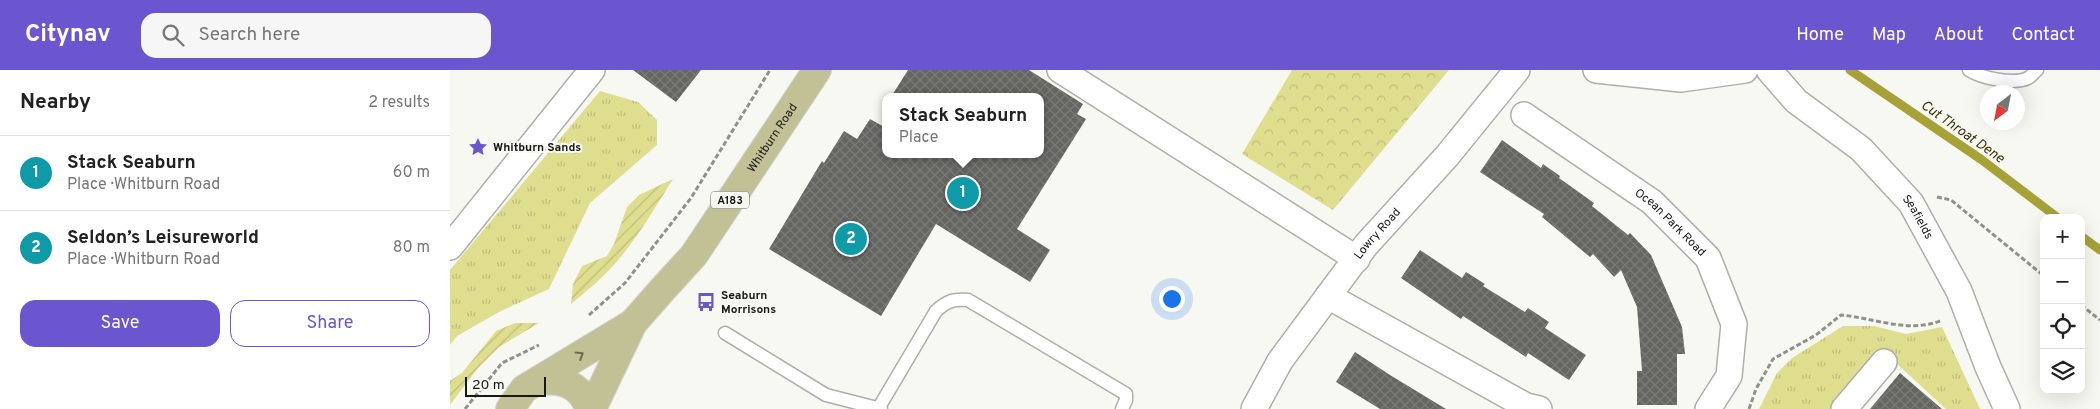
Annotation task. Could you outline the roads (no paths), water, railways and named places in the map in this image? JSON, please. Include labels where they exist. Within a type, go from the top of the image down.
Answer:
[{"type":"main road","name":"Whitburn Road","points":[[633,322],[694,255],[817,70]]},
{"type":"main road","name":"A183","points":[[512,407],[524,389],[633,322]]},
{"type":"main road","name":"A183","points":[[590,409],[633,322]]},
{"type":"main road","name":"A183","points":[[538,380],[556,379],[573,386],[586,401],[590,409]]},
{"type":"street","points":[[450,247],[592,70]]},
{"type":"street","points":[[1060,70],[1357,259]]},
{"type":"street","name":"Lowry Road","points":[[1254,409],[1280,361],[1366,245],[1460,141],[1517,70]]},
{"type":"street","points":[[1596,70],[1681,79],[1745,70]]},
{"type":"street","name":"Seafields","points":[[1770,70],[1796,101],[1861,149],[1911,203],[1959,291],[1988,367],[2007,409]]},
{"type":"street","name":"Ocean Park Road","points":[[1524,114],[1652,202],[1708,258],[1734,324],[1729,376],[1708,409]]},
{"type":"street","points":[[1328,296],[1526,406],[1539,409]]},
{"type":"street","points":[[1844,409],[1884,362]]},
{"type":"lane","points":[[1969,70],[1975,74],[2003,81],[2028,79],[2037,70]]},
{"type":"lane","points":[[725,333],[826,395],[879,409],[936,311],[946,302],[955,299],[968,300],[1126,394],[1126,400],[1122,409]]},
{"type":"waterway","name":"Cut Throat Dene","points":[[1850,70],[1982,160],[2053,214]]},
{"type":"waterway","name":"Cut Throat Dene","points":[[2085,239],[2100,250]]},
{"type":"place","name":"Whitburn Sands","points":[[478,147]]},
{"type":"place","name":"Stack Seaburn","points":[[963,193]]},
{"type":"place","name":"Seldon’s Leisureworld","points":[[851,239]]},
{"type":"place","name":"Seaburn Morrisons","points":[[706,302]]}]
